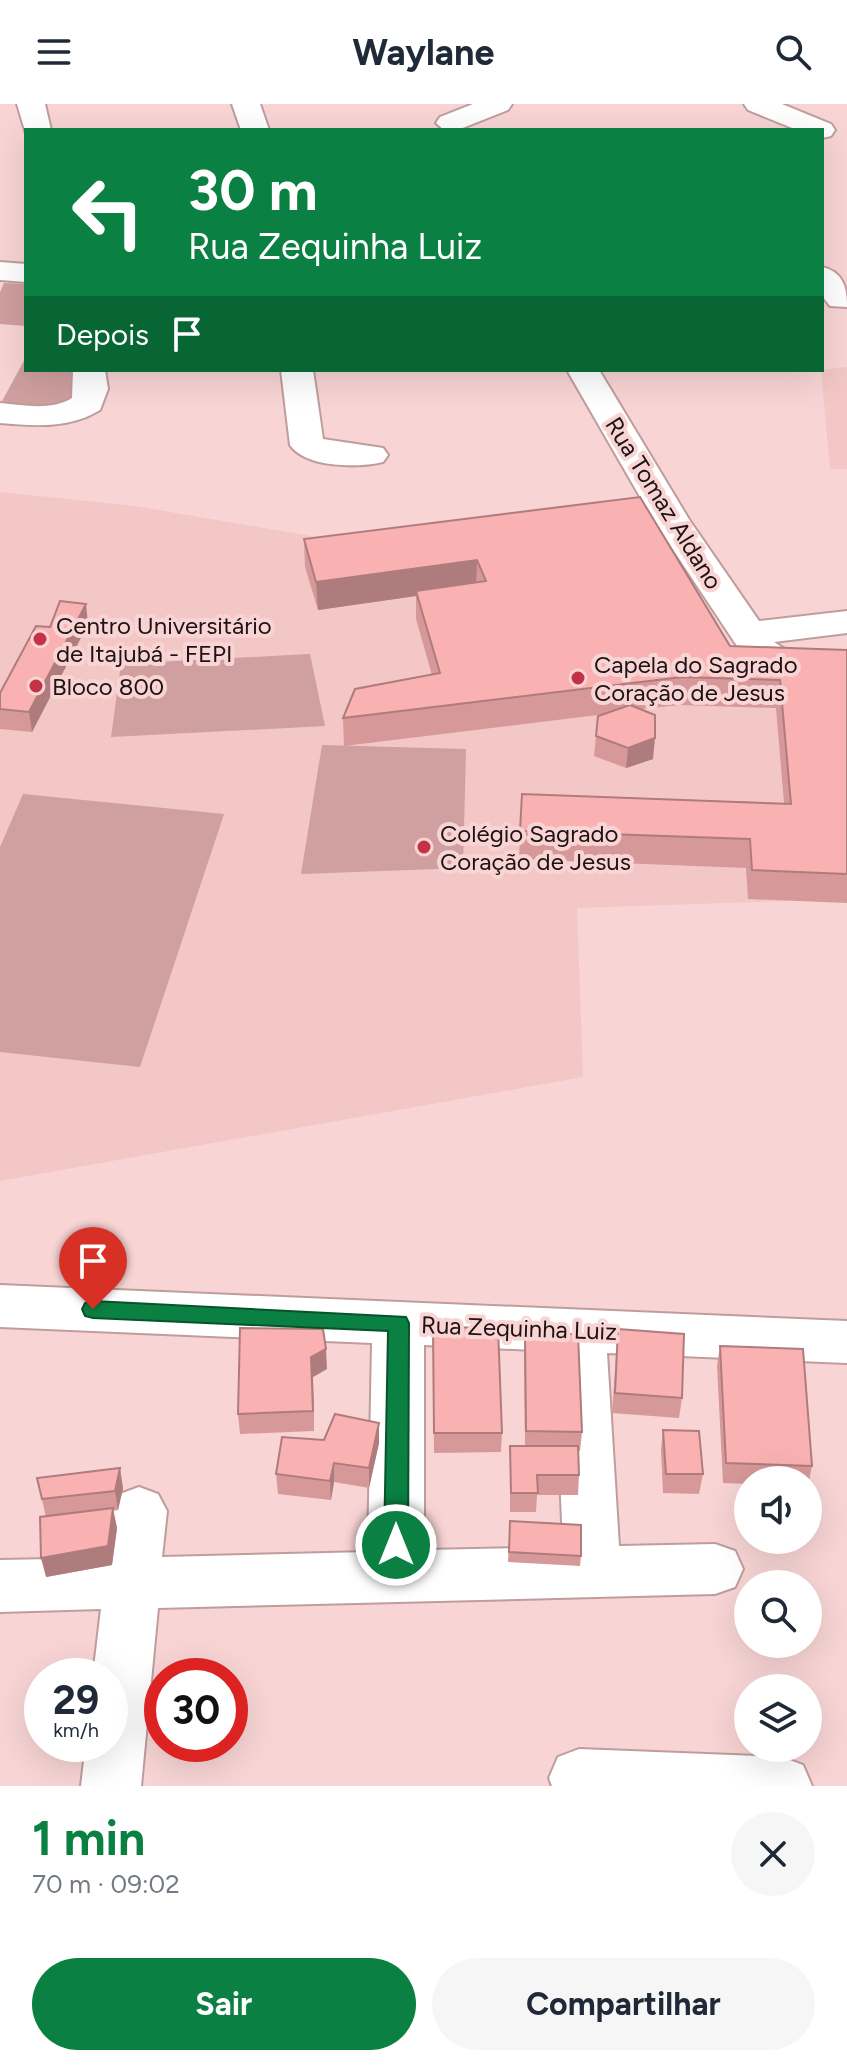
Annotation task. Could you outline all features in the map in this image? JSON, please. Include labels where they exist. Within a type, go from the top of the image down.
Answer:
[{"type":"street","points":[[31,104],[37,128]]},
{"type":"street","points":[[246,104],[254,128]]},
{"type":"street","points":[[448,119],[495,104]]},
{"type":"street","points":[[758,104],[816,128]]},
{"type":"street","points":[[768,128],[791,118]]},
{"type":"street","points":[[824,131],[847,141]]},
{"type":"street","points":[[0,271],[24,273]]},
{"type":"street","points":[[0,413],[41,416],[76,412],[88,403],[91,389],[89,372]]},
{"type":"street","points":[[297,372],[307,445],[324,452],[371,455]]},
{"type":"street","name":"Rua Tomaz Aldano","points":[[584,372],[672,521],[759,650],[775,660],[847,671]]},
{"type":"street","points":[[749,634],[847,622]]},
{"type":"street","name":"Rua Zequinha Luiz","points":[[0,1306],[847,1342]]},
{"type":"street","points":[[396,1577],[398,1323]]},
{"type":"street","points":[[580,1330],[592,1573]]},
{"type":"street","points":[[111,1786],[139,1511]]},
{"type":"street","points":[[0,1586],[715,1569]]},
{"type":"street","points":[[579,1778],[782,1786]]},
{"type":"shaded area","points":[[4,283],[24,284],[24,326],[0,324],[0,292]]},
{"type":"shaded area","points":[[24,361],[24,372],[73,372],[77,397],[58,408],[1,403]]},
{"type":"shaded area","points":[[847,367],[847,469],[830,469],[821,372]]},
{"type":"shaded area","name":"Colégio Sagrado Coração de Jesus","points":[[0,492],[135,506],[439,558],[727,673],[847,685],[847,899],[577,908],[583,1077],[0,1181]]},
{"type":"shaded area","points":[[310,654],[325,726],[111,737],[121,664]]},
{"type":"shaded area","points":[[322,745],[466,749],[463,868],[301,874]]},
{"type":"shaded area","points":[[23,794],[224,814],[140,1067],[0,1052],[0,847]]},
{"type":"building","points":[[640,497],[730,646],[847,650],[847,874],[752,870],[750,839],[520,831],[522,794],[791,804],[780,680],[682,677],[343,718],[355,689],[440,673],[416,591],[486,581],[477,560],[316,582],[304,539]]},
{"type":"building","points":[[60,601],[86,604],[29,712],[0,709],[0,693],[36,626],[50,627]]},
{"type":"building","points":[[630,705],[655,715],[655,738],[628,748],[596,736],[598,716]]},
{"type":"building","points":[[498,1327],[502,1433],[434,1433],[433,1328]]},
{"type":"building","points":[[240,1328],[323,1329],[326,1349],[311,1357],[313,1411],[238,1414]]},
{"type":"building","points":[[618,1329],[684,1334],[682,1398],[615,1393]]},
{"type":"building","points":[[525,1334],[578,1334],[582,1432],[526,1431]]},
{"type":"building","points":[[720,1346],[803,1349],[812,1466],[726,1463]]},
{"type":"building","points":[[335,1414],[379,1423],[369,1468],[334,1463],[330,1481],[276,1474],[282,1437],[324,1440]]},
{"type":"building","points":[[663,1430],[699,1431],[703,1474],[666,1474]]},
{"type":"building","points":[[510,1446],[578,1446],[579,1475],[537,1475],[538,1493],[511,1493]]},
{"type":"building","points":[[120,1468],[115,1491],[42,1499],[37,1478]]},
{"type":"building","points":[[113,1508],[108,1546],[41,1558],[40,1517]]},
{"type":"building","points":[[510,1521],[581,1525],[581,1556],[509,1552]]},
{"type":"place","name":"Centro Universitário de Itajubá - FEPI","points":[[40,639]]},
{"type":"place","name":"Capela do Sagrado Coração de Jesus","points":[[578,678]]},
{"type":"place","name":"Bloco 800","points":[[36,686]]},
{"type":"place","name":"Colégio Sagrado Coração de Jesus","points":[[424,847]]},
{"type":"route","points":[[93,1309],[398,1323],[396,1545]]}]
